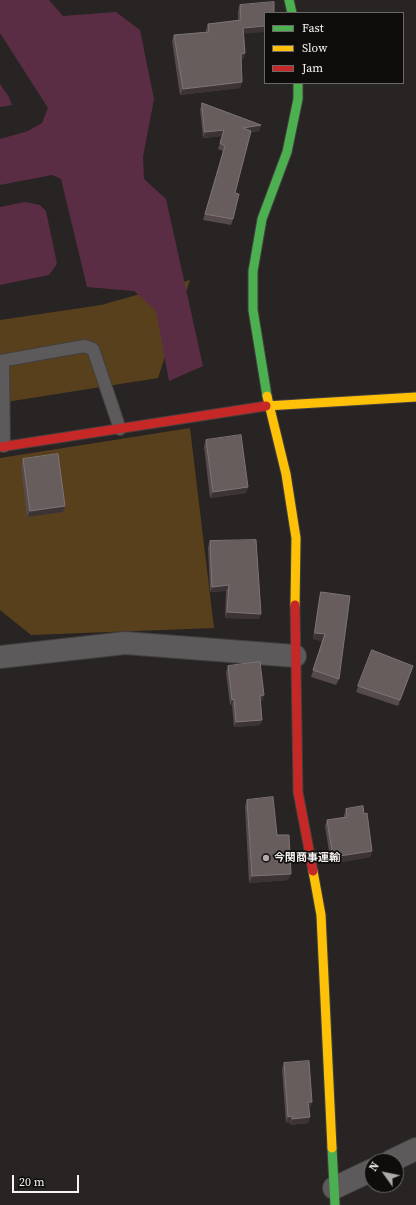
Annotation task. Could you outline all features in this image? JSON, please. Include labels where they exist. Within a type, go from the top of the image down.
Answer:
[{"type":"street","points":[[289,0],[292,12]]},
{"type":"street","points":[[298,84],[298,99],[287,152],[262,219],[253,271],[253,310],[269,406],[286,474],[296,538],[295,656],[298,792],[321,915],[334,1197]]},
{"type":"street","points":[[2,447],[269,406],[416,397]]},
{"type":"street","points":[[0,657],[125,642],[295,656]]},
{"type":"street","points":[[404,1155],[416,1149]]},
{"type":"street","points":[[334,1197],[364,1176]]},
{"type":"lane","points":[[2,447],[1,361],[16,357],[84,346],[93,349],[120,429]]},
{"type":"shaded area","points":[[0,0],[49,0],[63,16],[116,12],[140,30],[154,99],[143,157],[144,179],[166,199],[203,366],[169,381],[156,311],[134,291],[87,287],[61,179],[52,175],[0,185],[0,139],[28,131],[42,123],[48,108],[0,33]]},
{"type":"shaded area","points":[[0,84],[9,97],[12,105],[0,107]]},
{"type":"shaded area","points":[[25,202],[40,205],[46,211],[57,264],[49,275],[0,285],[0,207]]},
{"type":"shaded area","points":[[190,280],[158,378],[0,403],[0,320],[101,305]]},
{"type":"shaded area","points":[[190,428],[214,628],[31,635],[0,610],[0,458]]},
{"type":"building","points":[[274,2],[274,12],[264,12],[264,26],[243,28],[245,53],[241,54],[242,82],[183,89],[174,35],[209,32],[208,24],[241,20],[240,5]]},
{"type":"building","points":[[202,103],[261,125],[243,128],[251,131],[235,193],[239,194],[233,219],[205,214],[225,146],[220,143],[224,130],[205,132]]},
{"type":"building","points":[[241,435],[248,487],[213,492],[206,440]]},
{"type":"building","points":[[58,454],[65,506],[30,511],[23,459]]},
{"type":"building","points":[[256,540],[261,614],[227,612],[229,585],[212,587],[210,541]]},
{"type":"building","points":[[321,592],[350,596],[339,679],[313,670],[325,634],[315,633]]},
{"type":"building","points":[[372,650],[413,666],[400,700],[358,686]]},
{"type":"building","points":[[260,662],[264,695],[260,696],[262,720],[236,722],[234,699],[232,700],[228,666]]},
{"type":"building","points":[[273,797],[277,835],[289,835],[291,874],[252,876],[247,800]]},
{"type":"building","points":[[363,806],[364,814],[367,813],[372,851],[333,857],[327,820],[347,817],[346,809]]},
{"type":"building","points":[[309,1061],[312,1102],[308,1102],[310,1117],[292,1119],[292,1116],[288,1117],[284,1063]]},
{"type":"traffic: fast","points":[[289,0],[292,12]]},
{"type":"traffic: fast","points":[[267,396],[253,310],[253,271],[262,219],[287,152],[298,99],[298,84]]},
{"type":"traffic: fast","points":[[332,1148],[335,1205]]},
{"type":"traffic: slow","points":[[267,396],[286,474],[296,538],[295,605]]},
{"type":"traffic: slow","points":[[266,406],[416,397]]},
{"type":"traffic: slow","points":[[313,871],[321,915],[332,1148]]},
{"type":"traffic: jam","points":[[0,447],[266,406]]},
{"type":"traffic: jam","points":[[295,605],[298,792],[313,871]]},
{"type":"place","name":"今関商事運輸","points":[[266,858]]}]
